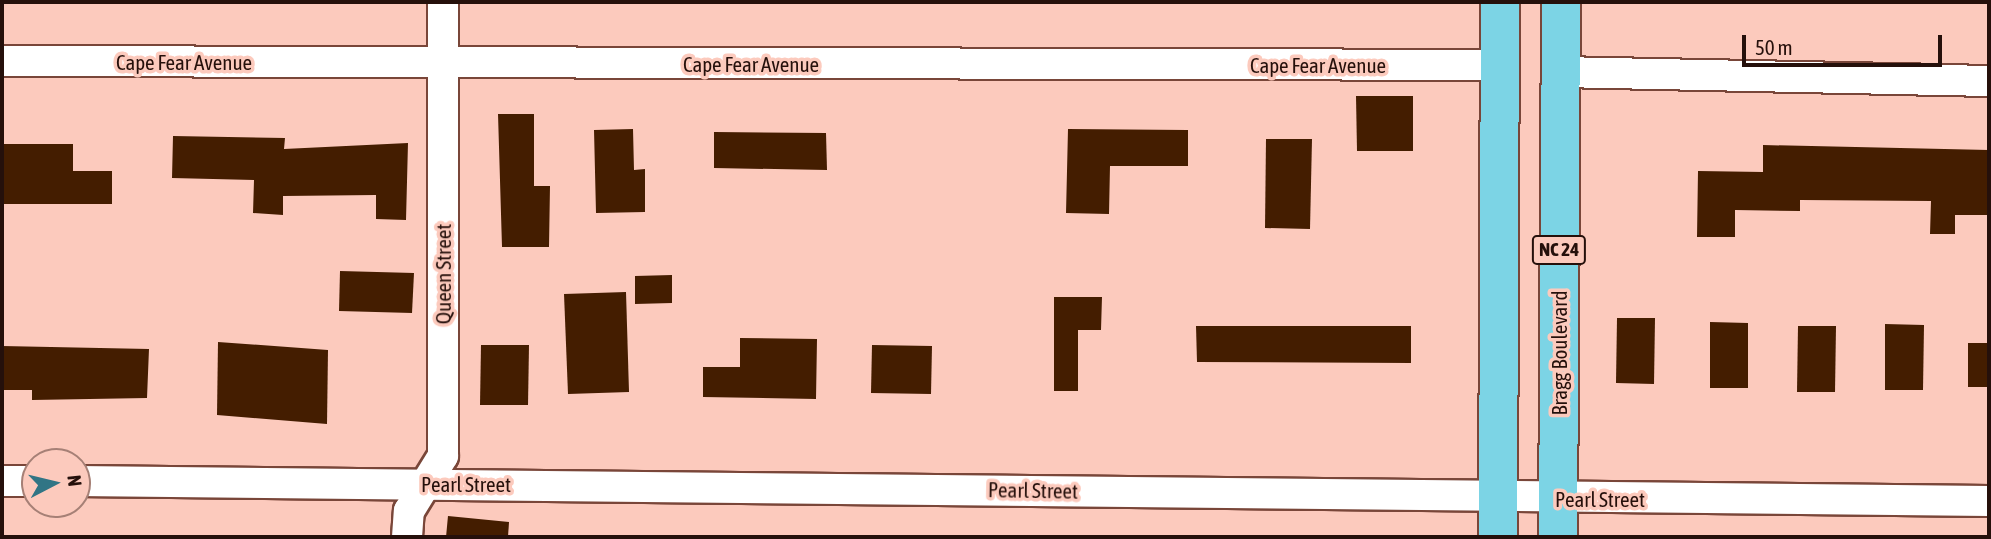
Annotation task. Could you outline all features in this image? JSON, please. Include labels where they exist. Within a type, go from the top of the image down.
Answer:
[{"type":"main road","points":[[1498,537],[1500,2]]},
{"type":"main road","name":"Bragg Boulevard","points":[[1558,537],[1561,2]]},
{"type":"street","name":"Queen Street","points":[[407,537],[409,511],[443,456],[443,2]]},
{"type":"street","name":"Cape Fear Avenue","points":[[2,61],[1500,65]]},
{"type":"street","points":[[1560,72],[1989,81]]},
{"type":"street","points":[[2,481],[21,481]]},
{"type":"street","name":"Pearl Street","points":[[91,481],[1559,499],[1989,501]]},
{"type":"building","points":[[1356,96],[1413,96],[1413,151],[1357,151]]},
{"type":"building","points":[[498,114],[534,114],[534,186],[550,186],[549,247],[502,247]]},
{"type":"building","points":[[633,129],[634,170],[645,169],[645,212],[596,213],[594,130]]},
{"type":"building","points":[[1068,129],[1188,130],[1188,166],[1110,166],[1109,214],[1066,213]]},
{"type":"building","points":[[714,132],[826,133],[827,170],[714,168]]},
{"type":"building","points":[[173,136],[285,138],[284,149],[408,143],[406,220],[376,219],[376,195],[283,196],[283,215],[253,213],[254,180],[172,178]]},
{"type":"building","points":[[1266,139],[1312,139],[1310,229],[1265,228]]},
{"type":"building","points":[[2,144],[73,144],[73,171],[112,171],[112,204],[2,204]]},
{"type":"building","points":[[1763,145],[1989,150],[1989,215],[1955,215],[1955,234],[1930,234],[1931,201],[1800,200],[1800,211],[1735,210],[1735,237],[1697,237],[1698,171],[1763,172]]},
{"type":"building","points":[[340,271],[414,273],[412,313],[339,311]]},
{"type":"building","points":[[672,275],[672,303],[635,304],[635,276]]},
{"type":"building","points":[[626,292],[629,392],[568,394],[564,294]]},
{"type":"building","points":[[1054,297],[1102,297],[1101,330],[1078,330],[1078,391],[1054,391]]},
{"type":"building","points":[[1617,318],[1655,318],[1654,384],[1616,383]]},
{"type":"building","points":[[1710,322],[1748,323],[1748,388],[1710,388]]},
{"type":"building","points":[[1885,324],[1924,325],[1923,390],[1885,390]]},
{"type":"building","points":[[1196,326],[1411,326],[1411,363],[1197,362]]},
{"type":"building","points":[[1798,326],[1836,326],[1835,392],[1797,392]]},
{"type":"building","points":[[740,338],[817,339],[816,399],[703,397],[703,367],[740,367]]},
{"type":"building","points":[[218,342],[328,350],[327,424],[217,415]]},
{"type":"building","points":[[1968,343],[1989,343],[1989,387],[1968,387]]},
{"type":"building","points":[[481,345],[529,345],[528,405],[480,405]]},
{"type":"building","points":[[872,345],[932,346],[931,394],[871,393]]},
{"type":"building","points":[[2,346],[149,349],[147,398],[32,400],[32,390],[2,390]]},
{"type":"building","points":[[448,516],[509,522],[508,537],[446,537]]}]
